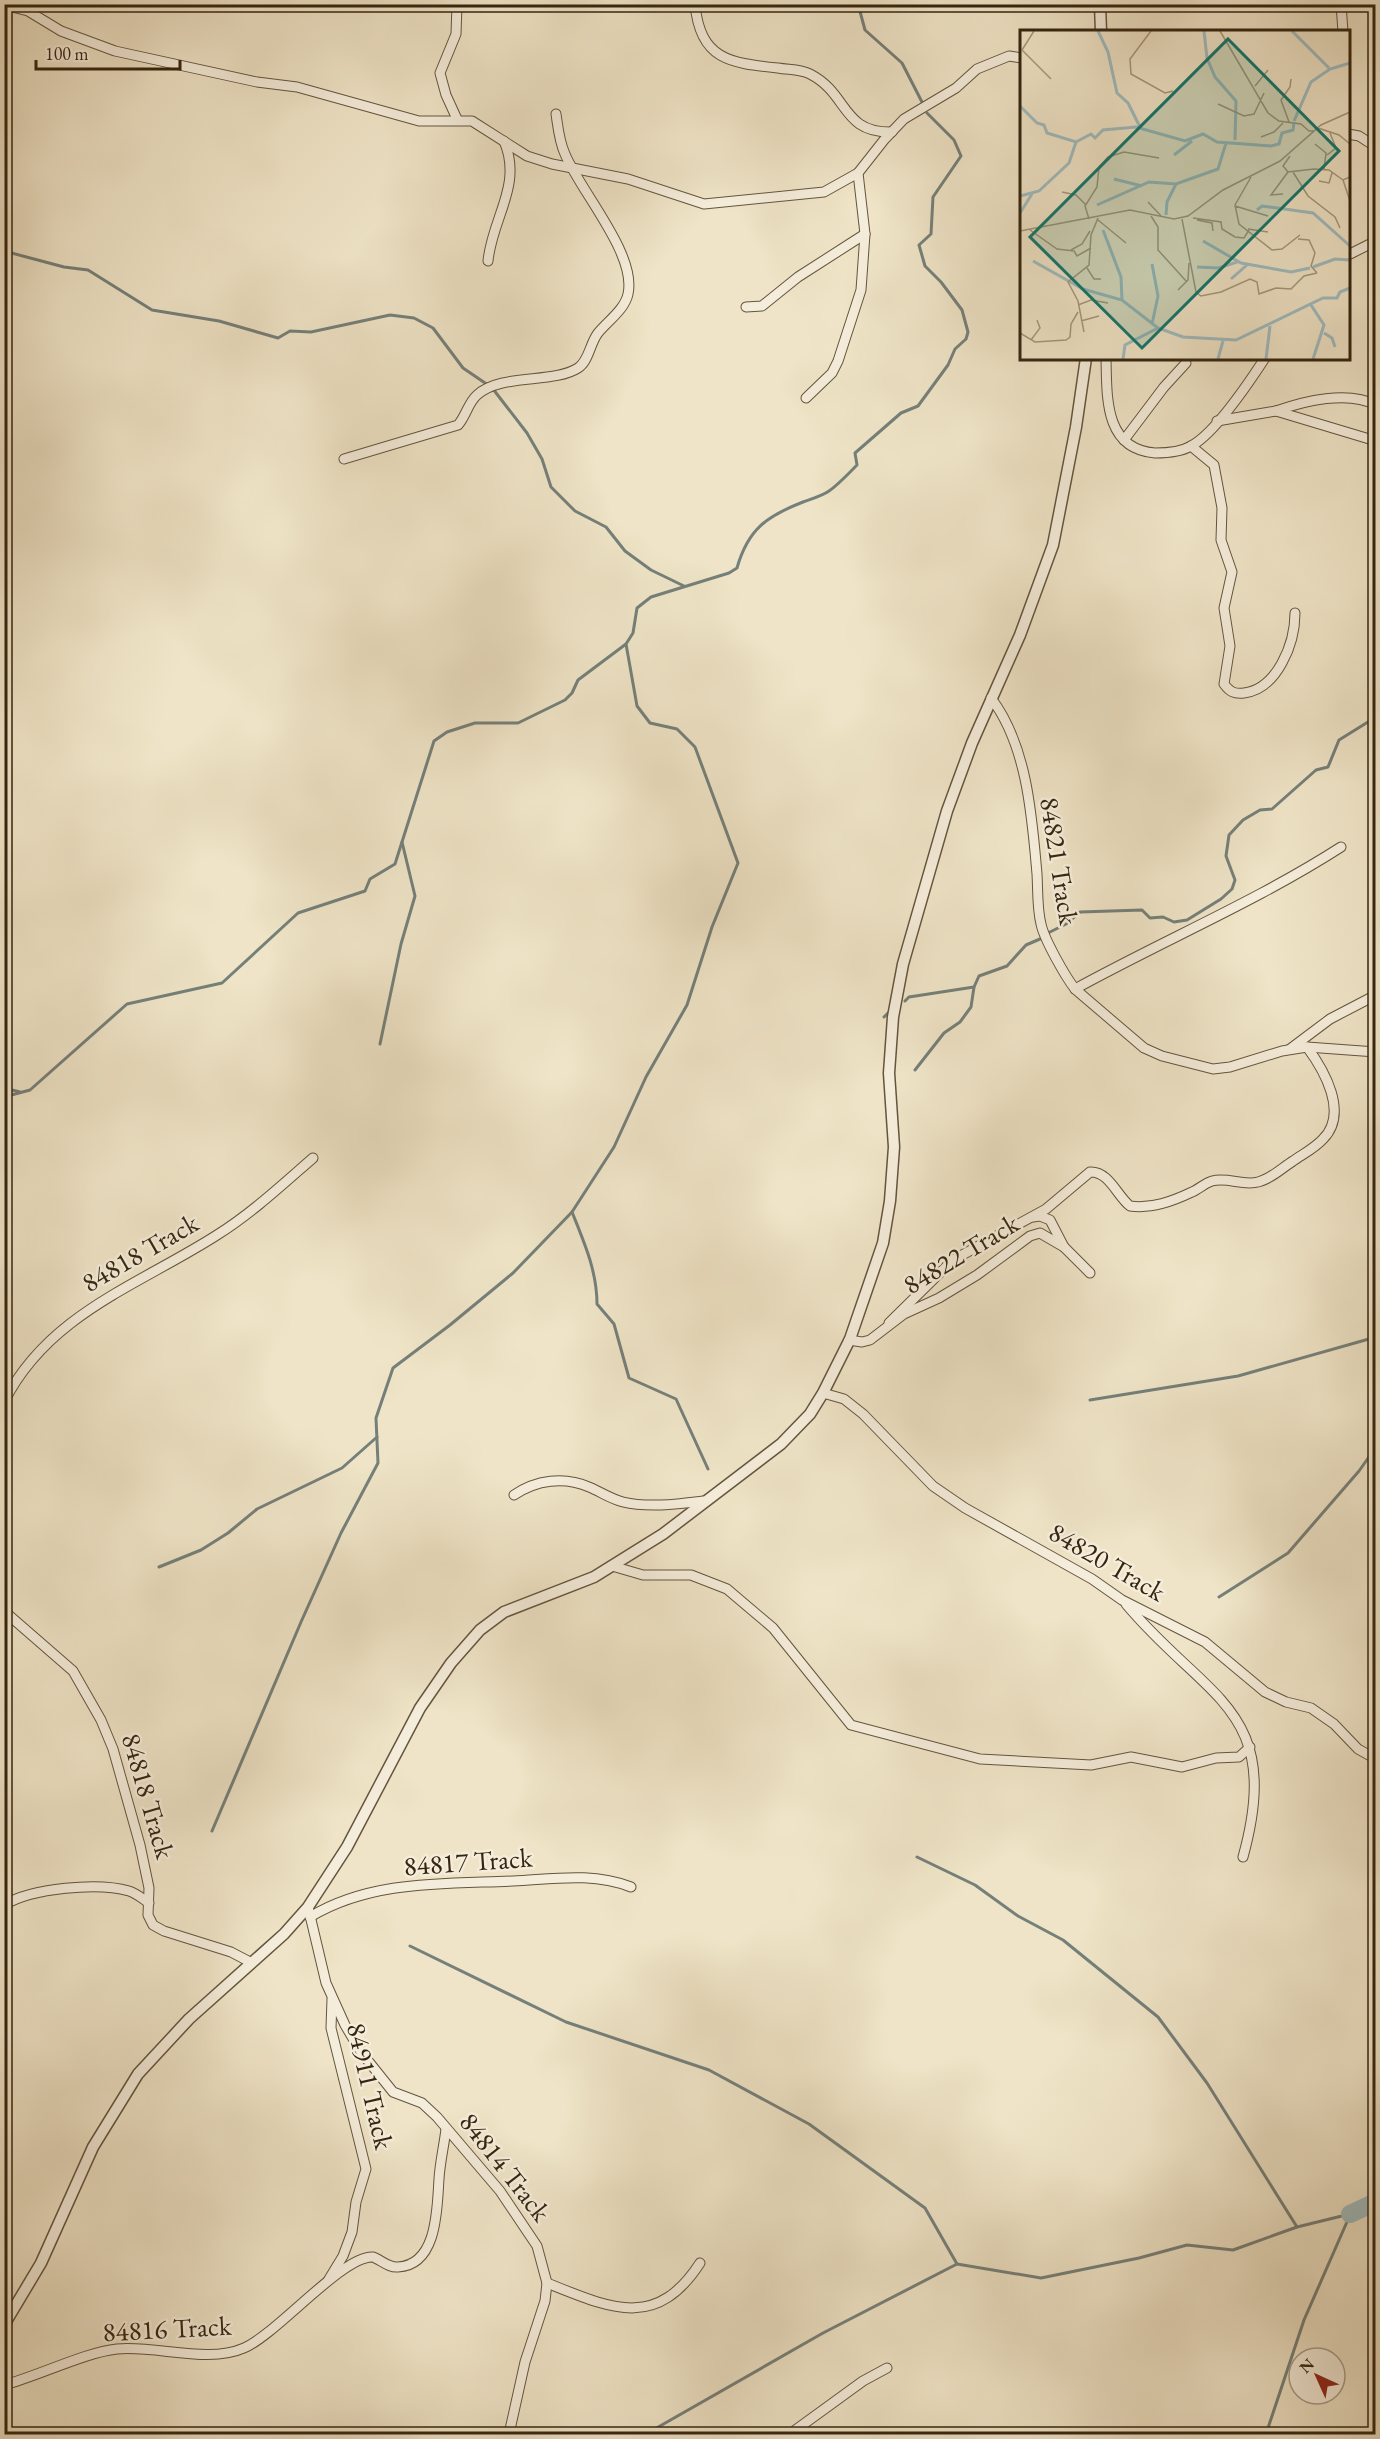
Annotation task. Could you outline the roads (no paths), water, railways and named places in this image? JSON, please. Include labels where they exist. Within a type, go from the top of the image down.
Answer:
[{"type":"street","points":[[457,4],[456,34],[440,74],[446,95],[457,119]]},
{"type":"street","points":[[695,4],[699,33],[719,54],[745,65],[808,73],[825,84],[864,129],[874,132],[892,132]]},
{"type":"street","points":[[1100,4],[1100,29]]},
{"type":"street","points":[[1341,4],[1343,30]]},
{"type":"street","points":[[4,5],[28,11],[60,31],[115,51],[246,80],[297,87],[419,121],[457,119],[472,121],[527,156],[573,169],[628,179],[704,204],[824,192],[858,173],[904,119],[956,88],[977,69],[1009,56],[1020,58]]},
{"type":"street","points":[[344,459],[458,425],[478,394],[491,388],[526,378],[571,372],[581,366],[594,337],[624,304],[629,286],[624,263],[615,241],[573,169],[560,139],[556,114]]},
{"type":"street","points":[[1350,134],[1359,136],[1376,147]]},
{"type":"street","points":[[488,261],[494,230],[509,196],[511,183],[510,153],[503,139]]},
{"type":"street","points":[[806,398],[832,373],[861,290],[865,234],[858,173]]},
{"type":"street","points":[[746,307],[762,306],[814,266],[865,234]]},
{"type":"street","points":[[1350,254],[1376,241]]},
{"type":"street","points":[[4,2325],[41,2263],[93,2147],[138,2074],[189,2019],[309,1912],[347,1847],[420,1708],[451,1663],[480,1630],[504,1612],[553,1594],[612,1566],[663,1534],[702,1501],[781,1443],[810,1414],[823,1393],[849,1340],[883,1243],[890,1201],[894,1147],[889,1073],[893,1017],[903,964],[947,811],[991,698],[1020,634],[1053,545],[1076,427],[1086,360]]},
{"type":"street","points":[[1106,360],[1108,405],[1112,422],[1124,440],[1139,451],[1158,453],[1191,446],[1217,422],[1248,386],[1264,360]]},
{"type":"street","points":[[1124,440],[1164,387],[1186,363]]},
{"type":"street","points":[[1217,422],[1292,406],[1358,397],[1376,405]]},
{"type":"street","points":[[1276,411],[1376,441]]},
{"type":"street","points":[[1191,446],[1214,465],[1222,508],[1221,540],[1232,572],[1224,608],[1230,646],[1224,684],[1228,690],[1236,694],[1249,692],[1270,682],[1291,639],[1295,613]]},
{"type":"street","name":"84821 Track","points":[[991,698],[1006,722],[1021,765],[1034,847],[1041,924],[1066,978],[1075,989],[1144,1048],[1213,1070],[1230,1068],[1290,1049],[1307,1047],[1376,1052]]},
{"type":"street","points":[[1075,989],[1149,948],[1268,892],[1341,847]]},
{"type":"street","points":[[1290,1049],[1330,1019],[1376,995]]},
{"type":"street","points":[[889,1323],[953,1260],[1033,1217],[1090,1172],[1097,1172],[1105,1177],[1130,1206],[1142,1208],[1160,1204],[1195,1191],[1210,1182],[1223,1179],[1259,1182],[1323,1140],[1332,1115],[1331,1090],[1324,1070],[1307,1047]]},
{"type":"street","name":"84818 Track","points":[[4,1402],[13,1385],[31,1361],[56,1335],[91,1306],[141,1281],[217,1236],[246,1216],[313,1158]]},
{"type":"street","points":[[1033,1217],[1040,1216],[1050,1220],[1064,1247]]},
{"type":"street","name":"84822 Track","points":[[849,1340],[862,1342],[870,1340],[889,1323],[957,1287],[1030,1236],[1040,1233],[1048,1235],[1064,1247],[1090,1273]]},
{"type":"street","name":"84820 Track","points":[[823,1393],[844,1399],[863,1413],[941,1492],[974,1514],[1092,1579],[1122,1600],[1205,1642],[1265,1692],[1311,1708],[1334,1724],[1358,1749],[1376,1759]]},
{"type":"street","points":[[514,1495],[526,1487],[563,1480],[586,1485],[614,1500],[637,1505],[702,1501]]},
{"type":"street","points":[[612,1566],[643,1575],[691,1575],[727,1589],[774,1628],[851,1725],[980,1759],[1091,1765],[1131,1757],[1182,1767],[1216,1758],[1239,1757],[1250,1747]]},
{"type":"street","points":[[1122,1600],[1144,1626],[1234,1714],[1244,1728],[1254,1763],[1253,1821],[1243,1857]]},
{"type":"street","name":"84818 Track","points":[[4,1611],[73,1671],[101,1720],[113,1749],[140,1845],[149,1888],[148,1915],[153,1924],[164,1931],[231,1952],[252,1963]]},
{"type":"street","name":"84817 Track","points":[[309,1912],[351,1897],[422,1884],[581,1876],[612,1880],[631,1887]]},
{"type":"street","points":[[4,1905],[40,1893],[96,1888],[128,1890],[149,1903]]},
{"type":"street","points":[[309,1912],[332,1999]]},
{"type":"street","name":"84814 Track","points":[[332,1999],[361,2052],[393,2092],[422,2103],[500,2191],[537,2246],[547,2283],[545,2301],[525,2362],[509,2434]]},
{"type":"street","name":"84911 Track","points":[[327,2282],[343,2256],[352,2232],[356,2202],[366,2169],[331,2028],[332,1999]]},
{"type":"street","points":[[327,2282],[367,2256],[398,2267],[407,2266],[423,2253],[430,2242],[438,2206],[446,2129]]},
{"type":"street","points":[[547,2283],[585,2299],[636,2308],[650,2307],[664,2302],[689,2280],[700,2263]]},
{"type":"street","name":"84816 Track","points":[[4,2385],[117,2349],[225,2353],[243,2349],[263,2339],[327,2282]]},
{"type":"street","points":[[790,2434],[863,2381],[887,2368]]},
{"type":"waterway","points":[[858,4],[865,30],[902,63],[923,104]]},
{"type":"waterway","points":[[4,1097],[30,1090],[127,1004],[222,983],[298,913],[365,891],[370,879],[395,864],[434,741],[447,732],[475,723],[518,723],[565,700],[572,693],[578,680],[626,644],[633,633],[637,608],[651,597],[729,573],[737,568],[747,543],[761,526],[790,507],[833,488],[857,465],[855,453],[901,413],[918,406],[948,365],[955,349],[966,339],[968,332],[962,310],[941,282],[925,266],[919,245],[931,234],[933,197],[961,156],[954,140],[927,113]]},
{"type":"waterway","points":[[4,251],[64,267],[88,270],[152,310],[219,321],[278,338],[290,331],[311,332],[390,315],[414,318],[433,328],[463,368],[488,385]]},
{"type":"waterway","points":[[493,389],[527,433],[542,459],[551,487],[575,511],[606,527],[625,551],[651,570],[684,586]]},
{"type":"waterway","points":[[212,1831],[341,1533],[378,1463],[376,1418],[393,1368],[513,1273],[572,1212],[614,1147],[646,1077],[687,1005],[712,927],[738,863],[695,747],[677,729],[650,723],[637,706],[626,644]]},
{"type":"waterway","points":[[1048,933],[1066,924],[1080,912],[1142,910],[1150,918],[1163,917],[1174,922],[1187,920],[1221,899],[1232,889],[1235,880],[1226,856],[1229,835],[1243,820],[1260,810],[1272,809],[1316,770],[1328,767],[1339,740],[1376,717]]},
{"type":"waterway","points":[[380,1044],[401,944],[415,896],[402,842]]},
{"type":"waterway","points":[[905,1001],[909,997],[974,987],[979,976],[1007,966],[1026,945],[1040,939]]},
{"type":"waterway","points":[[915,1070],[944,1033],[960,1022],[971,1007],[974,987]]},
{"type":"waterway","points":[[884,1017],[889,1012]]},
{"type":"waterway","points":[[4,1088],[20,1092]]},
{"type":"waterway","points":[[572,1212],[592,1268],[597,1304],[614,1324],[629,1378],[676,1399],[708,1469]]},
{"type":"waterway","points":[[1090,1400],[1238,1376],[1376,1337]]},
{"type":"waterway","points":[[159,1567],[201,1550],[228,1533],[257,1509],[342,1468],[377,1437]]},
{"type":"waterway","points":[[1219,1597],[1288,1553],[1359,1471],[1376,1447]]},
{"type":"waterway","points":[[917,1857],[975,1885],[1018,1916],[1063,1940],[1158,2017],[1207,2083],[1297,2227]]},
{"type":"waterway","points":[[410,1946],[566,2022],[709,2070],[809,2124],[925,2208],[957,2264]]},
{"type":"waterway","points":[[1350,2214],[1376,2202]]},
{"type":"waterway","points":[[646,2434],[823,2333],[957,2264],[1041,2278],[1139,2258],[1187,2245],[1233,2250],[1297,2227],[1350,2214]]},
{"type":"waterway","points":[[1266,2434],[1304,2320],[1350,2215]]}]
